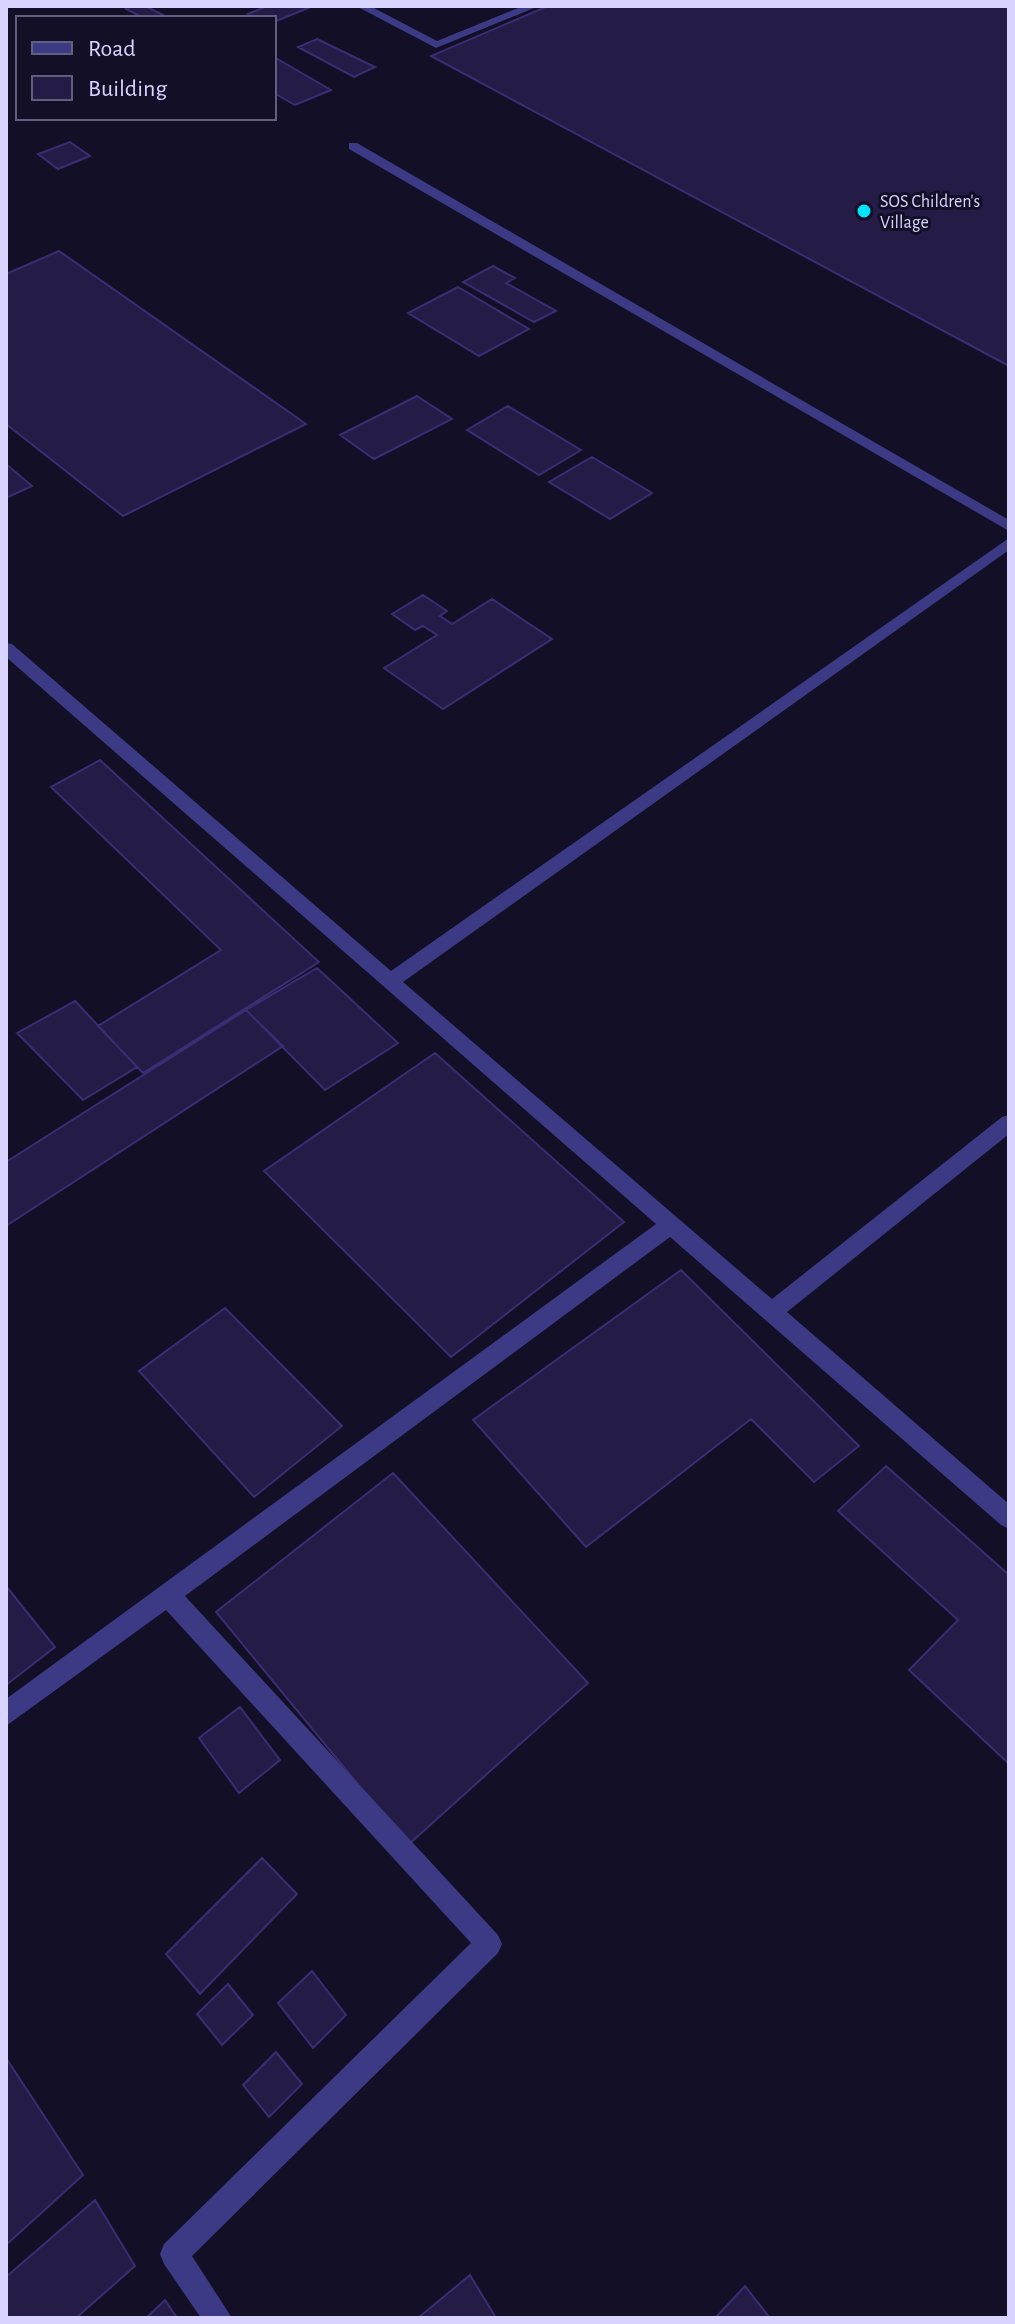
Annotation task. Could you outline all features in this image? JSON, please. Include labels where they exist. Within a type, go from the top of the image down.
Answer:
[{"type":"street","points":[[362,6],[436,45],[533,6]]},
{"type":"street","points":[[353,146],[1009,526]]},
{"type":"street","points":[[389,982],[1009,543]]},
{"type":"street","points":[[6,648],[1009,1518]]},
{"type":"street","points":[[772,1312],[1009,1123]]},
{"type":"street","points":[[6,1714],[671,1225]]},
{"type":"street","points":[[167,1594],[489,1944],[174,2254],[218,2318]]},
{"type":"building","points":[[145,6],[165,16],[140,16],[126,9]]},
{"type":"building","points":[[267,6],[313,6],[276,21],[276,16],[248,14]]},
{"type":"building","name":"SOS Children's Village","points":[[548,6],[1009,6],[1009,366],[431,56]]},
{"type":"building","points":[[317,39],[375,67],[354,77],[298,47]]},
{"type":"building","points":[[276,58],[331,90],[295,105],[276,94]]},
{"type":"building","points":[[70,142],[90,156],[58,169],[38,154]]},
{"type":"building","points":[[59,251],[306,424],[123,516],[6,424],[6,274]]},
{"type":"building","points":[[493,266],[515,278],[506,283],[556,311],[534,322],[463,282]]},
{"type":"building","points":[[458,287],[529,329],[479,356],[408,313]]},
{"type":"building","points":[[417,396],[452,419],[374,459],[340,435]]},
{"type":"building","points":[[508,406],[581,450],[539,475],[467,430]]},
{"type":"building","points":[[592,457],[652,493],[610,519],[549,482]]},
{"type":"building","points":[[6,464],[32,486],[6,498]]},
{"type":"building","points":[[423,595],[447,611],[440,616],[452,624],[492,599],[552,639],[443,709],[384,668],[437,635],[423,626],[415,630],[392,614]]},
{"type":"building","points":[[100,760],[319,962],[143,1073],[98,1026],[221,950],[51,787]]},
{"type":"building","points":[[317,968],[398,1043],[325,1090],[246,1010]]},
{"type":"building","points":[[75,1001],[137,1067],[83,1100],[17,1033]]},
{"type":"building","points":[[246,1010],[283,1046],[6,1226],[6,1162]]},
{"type":"building","points":[[435,1053],[624,1222],[451,1357],[264,1171]]},
{"type":"building","points":[[681,1270],[859,1446],[814,1482],[751,1419],[586,1547],[473,1420]]},
{"type":"building","points":[[225,1308],[342,1426],[254,1497],[139,1371]]},
{"type":"building","points":[[886,1466],[1009,1575],[1009,1764],[909,1670],[958,1620],[838,1511]]},
{"type":"building","points":[[393,1473],[588,1683],[408,1845],[216,1612]]},
{"type":"building","points":[[6,1586],[55,1647],[6,1685]]},
{"type":"building","points":[[240,1707],[280,1760],[239,1793],[199,1738]]},
{"type":"building","points":[[262,1858],[297,1894],[200,1994],[166,1954]]},
{"type":"building","points":[[312,1971],[346,2015],[313,2048],[278,2003]]},
{"type":"building","points":[[228,1984],[253,2015],[222,2045],[197,2014]]},
{"type":"building","points":[[276,2052],[302,2084],[269,2117],[243,2085]]},
{"type":"building","points":[[6,2058],[83,2175],[6,2245]]},
{"type":"building","points":[[95,2200],[135,2266],[76,2318],[6,2318],[6,2277]]},
{"type":"building","points":[[470,2275],[496,2318],[418,2318]]},
{"type":"building","points":[[745,2286],[770,2318],[715,2318]]},
{"type":"building","points":[[165,2300],[177,2318],[146,2318]]},
{"type":"place","name":"SOS Children's Village","points":[[864,211]]}]
